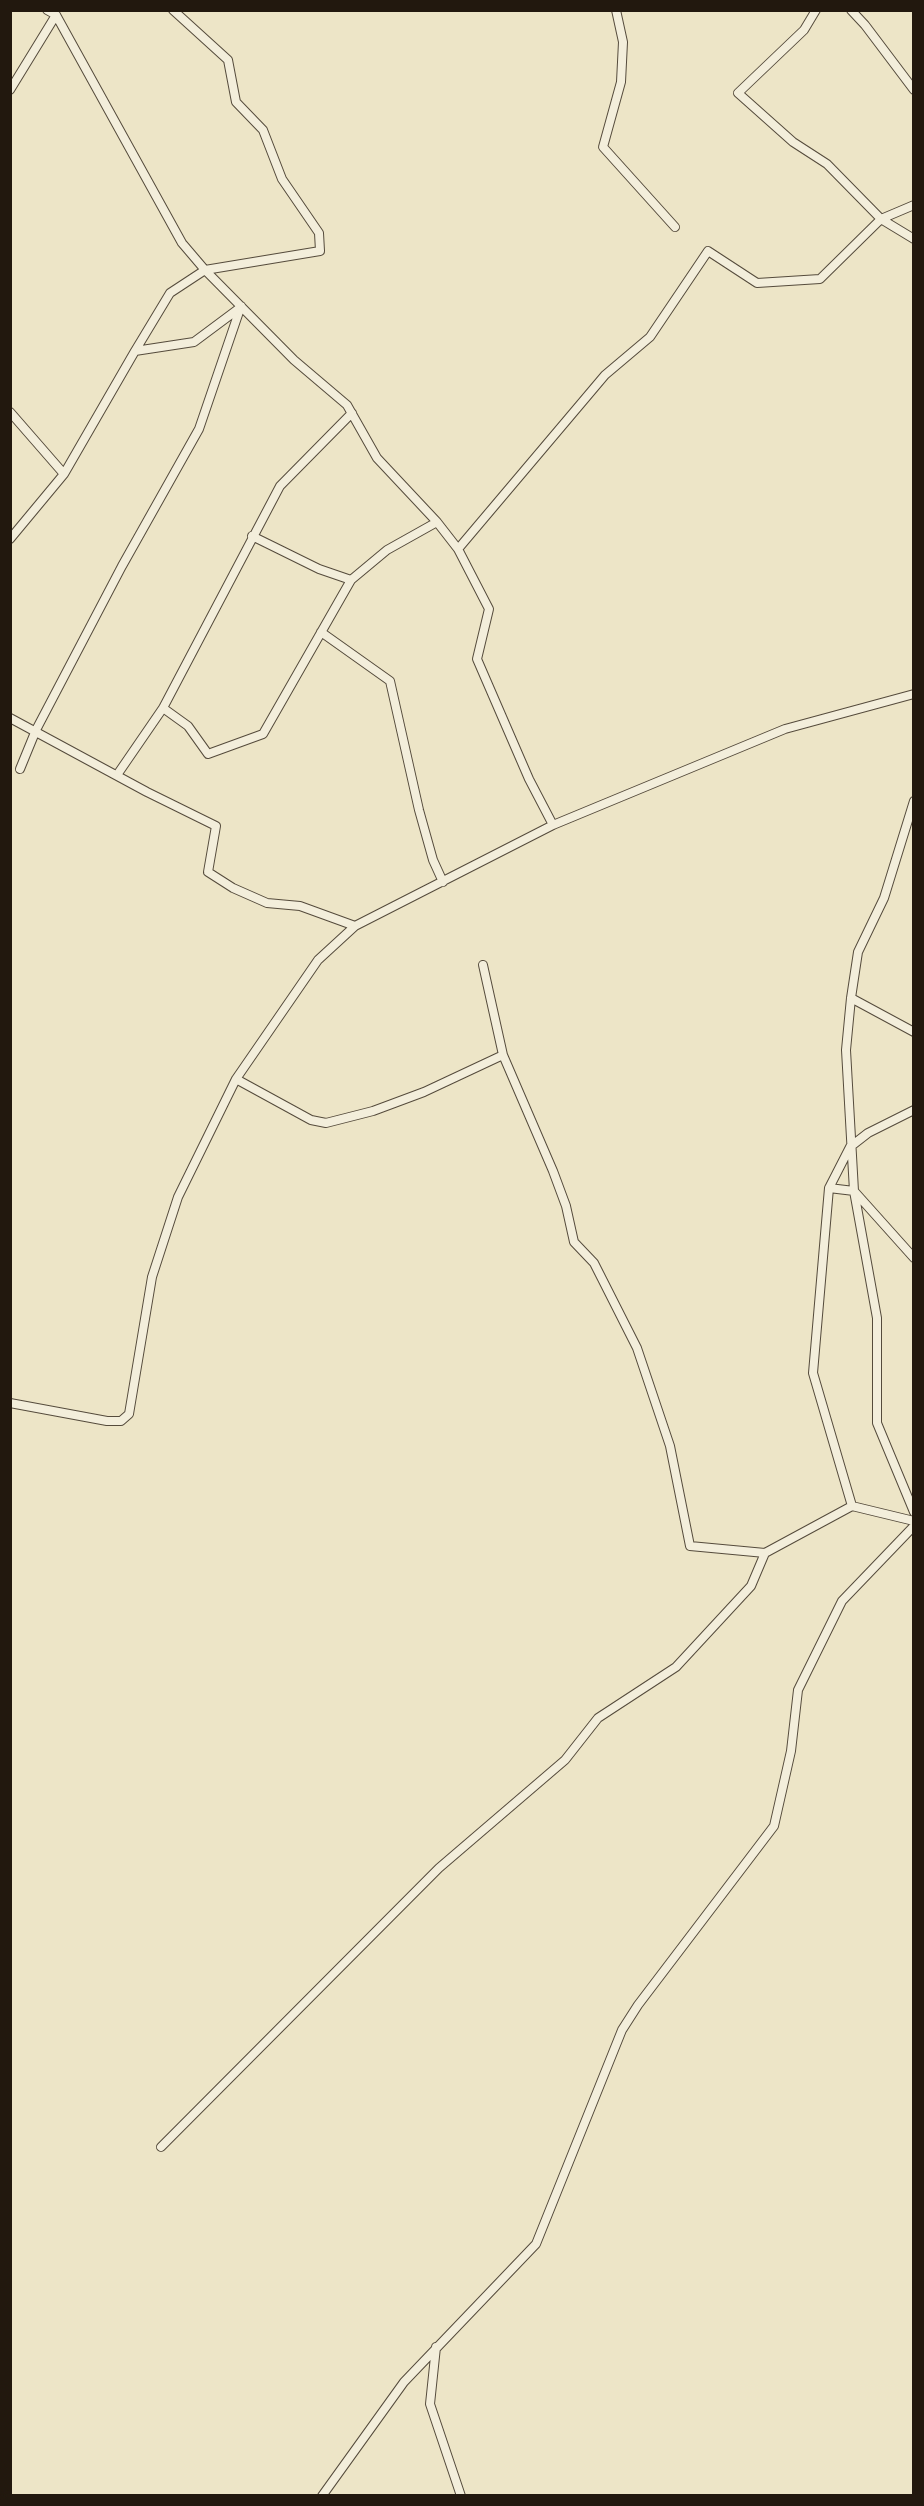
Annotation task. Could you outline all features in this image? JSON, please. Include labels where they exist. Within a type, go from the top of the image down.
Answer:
[{"type":"street","points":[[47,10],[56,15],[182,243],[205,270],[352,413],[377,458],[437,522],[458,549],[489,609],[477,659],[529,779],[553,825]]},
{"type":"street","points":[[10,539],[64,474],[170,293],[205,270],[320,251],[319,233],[282,180],[263,130],[236,102],[228,60],[173,10]]},
{"type":"street","points":[[616,10],[623,42],[621,82],[603,147],[675,227]]},
{"type":"street","points":[[816,10],[804,30],[738,93],[793,142],[827,164],[881,219],[914,239]]},
{"type":"street","points":[[850,10],[865,25],[914,90]]},
{"type":"street","points":[[10,90],[56,15]]},
{"type":"street","points":[[458,549],[605,375],[650,337],[708,251],[757,283],[820,279],[881,219],[914,205]]},
{"type":"street","points":[[135,351],[194,342],[241,306]]},
{"type":"street","points":[[20,769],[36,730],[122,566],[200,429],[241,306]]},
{"type":"street","points":[[10,412],[64,474]]},
{"type":"street","points":[[117,775],[163,708],[252,536],[290,473],[352,413]]},
{"type":"street","points":[[163,708],[188,726],[208,754],[263,734],[351,580],[387,550],[437,522]]},
{"type":"street","points":[[252,536],[319,569],[351,580]]},
{"type":"street","points":[[321,632],[390,681],[419,810],[433,860],[443,882]]},
{"type":"street","points":[[10,1403],[107,1421],[121,1421],[129,1414],[152,1277],[178,1197],[236,1079],[318,960],[355,926],[553,825],[785,729],[914,694]]},
{"type":"street","points":[[10,718],[216,826],[208,872],[233,888],[267,903],[300,906],[355,926]]},
{"type":"street","points":[[914,801],[884,898],[858,952],[850,998],[846,1050],[854,1191],[877,1318],[877,1423],[914,1512]]},
{"type":"street","points":[[483,965],[503,1055],[553,1171],[566,1206],[574,1242],[594,1263],[637,1348],[670,1446],[690,1546],[765,1553],[852,1506],[914,1521]]},
{"type":"street","points":[[850,998],[914,1032]]},
{"type":"street","points":[[236,1079],[311,1120],[326,1123],[373,1111],[424,1092],[503,1055]]},
{"type":"street","points":[[852,1506],[813,1372],[829,1188],[850,1147],[868,1133],[914,1110]]},
{"type":"street","points":[[829,1188],[854,1191],[914,1258]]},
{"type":"street","points":[[322,2496],[404,2382],[536,2244],[622,2030],[647,1992],[774,1826],[791,1751],[798,1690],[842,1601],[914,1526]]},
{"type":"street","points":[[161,2147],[439,1868],[565,1760],[598,1718],[676,1667],[751,1586],[765,1553]]},
{"type":"street","points":[[436,2346],[430,2404],[461,2496]]}]
